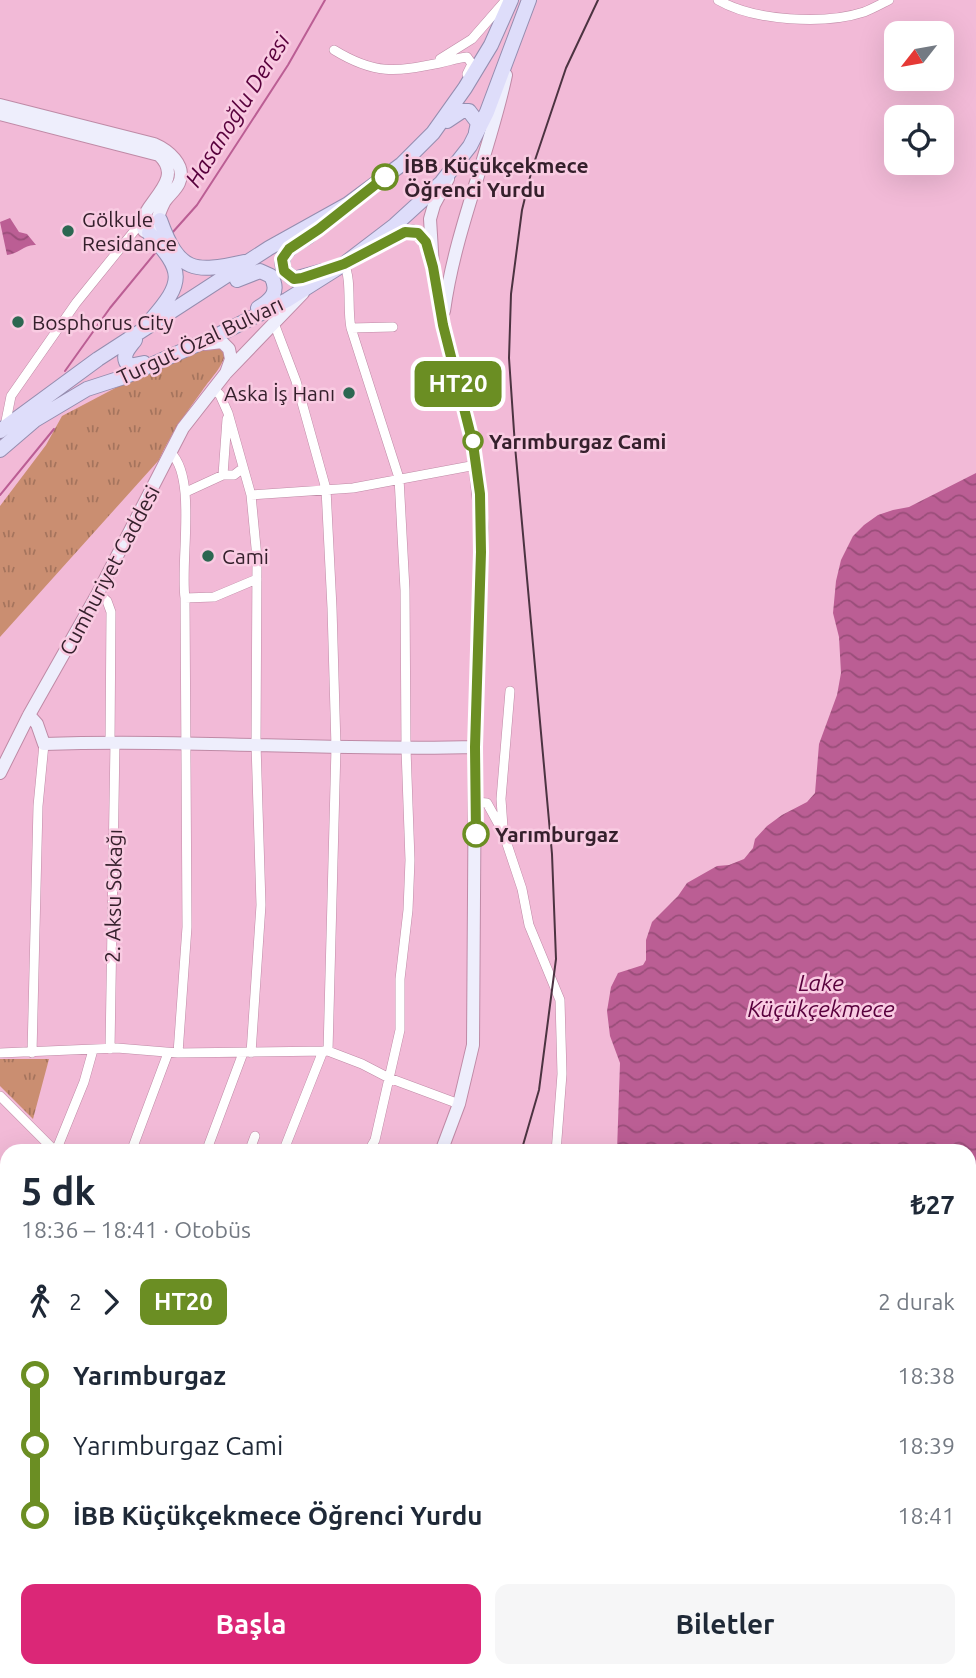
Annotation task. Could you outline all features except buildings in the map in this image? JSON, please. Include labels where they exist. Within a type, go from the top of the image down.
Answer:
[{"type":"main road","name":"Turgut Özal Bulvarı","points":[[3,428],[141,331],[252,260],[348,204],[402,164],[433,133],[454,104],[491,45],[508,0]]},
{"type":"main road","name":"Turgut Özal Bulvarı","points":[[0,450],[35,420],[65,401],[216,336],[307,288],[395,225],[441,183],[470,146],[487,113],[529,0]]},
{"type":"main road","points":[[433,133],[456,114],[469,111],[478,123],[470,146]]},
{"type":"main road","points":[[344,264],[294,279],[284,271],[282,259],[289,249],[319,229],[348,204]]},
{"type":"main road","points":[[151,222],[189,266],[212,269],[252,260]]},
{"type":"main road","points":[[151,222],[172,261],[176,280],[170,298],[125,354],[126,362],[129,366],[188,348]]},
{"type":"main road","points":[[164,318],[253,272],[260,271],[271,276],[275,287],[272,298],[216,336]]},
{"type":"street","points":[[426,66],[472,39],[508,0]]},
{"type":"street","points":[[718,0],[748,13],[793,18],[827,18],[863,12],[889,0]]},
{"type":"street","points":[[334,50],[350,60],[379,69],[409,70],[463,57],[470,60],[471,69],[454,104]]},
{"type":"street","points":[[443,325],[454,259],[465,215],[492,133],[510,51]]},
{"type":"street","points":[[0,106],[154,144],[173,156],[180,176],[179,183],[151,222],[135,230],[76,303],[10,396],[3,428]]},
{"type":"street","points":[[0,114],[159,155],[170,173],[151,222]]},
{"type":"street","points":[[433,267],[430,219],[434,205],[455,166]]},
{"type":"street","points":[[373,1144],[400,1030],[400,979],[408,911],[410,860],[405,590],[399,478],[351,328],[347,272],[344,264],[412,231],[422,236],[426,242],[443,325],[469,425],[476,464],[482,540],[475,747],[474,1027],[471,1059],[459,1104],[444,1144]]},
{"type":"street","name":"Cumhuriyet Caddesi","points":[[0,773],[29,715],[98,593],[183,428],[226,373],[307,288]]},
{"type":"street","points":[[274,323],[296,381],[326,489],[336,747],[326,1051],[286,1144]]},
{"type":"street","points":[[351,328],[393,327]]},
{"type":"street","points":[[188,348],[215,342],[226,345],[230,354],[226,373]]},
{"type":"street","points":[[209,1144],[247,1053],[261,905],[257,579],[251,495],[228,413],[220,395],[213,388]]},
{"type":"street","points":[[223,475],[228,413]]},
{"type":"street","points":[[134,1144],[173,1053],[187,927],[183,580],[186,492],[177,459],[171,453]]},
{"type":"street","points":[[251,495],[366,487],[476,464]]},
{"type":"street","points":[[186,492],[223,475],[234,475],[243,468]]},
{"type":"street","points":[[185,598],[214,597],[257,579]]},
{"type":"street","name":"2. Aksu Sokağı","points":[[98,593],[107,601],[111,612],[113,742],[110,1049]]},
{"type":"street","points":[[503,832],[501,799],[510,691]]},
{"type":"street","points":[[29,715],[37,724],[44,744],[38,806],[32,1053]]},
{"type":"street","points":[[44,744],[113,742],[406,749],[475,747]]},
{"type":"street","points":[[476,802],[487,803],[503,832],[522,889],[529,925],[560,1000],[562,1074],[557,1144]]},
{"type":"street","points":[[0,1053],[110,1049],[173,1053],[326,1051],[459,1104]]},
{"type":"street","points":[[59,1144],[84,1082],[93,1050]]},
{"type":"street","points":[[0,1097],[49,1144]]},
{"type":"street","points":[[252,1144],[255,1136]]},
{"type":"green space","points":[[209,347],[226,349],[223,361],[179,424],[159,460],[0,637],[0,506],[46,445],[62,416],[121,385]]},
{"type":"green space","points":[[0,1059],[49,1059],[33,1119],[0,1086]]},
{"type":"water","points":[[10,218],[19,232],[27,234],[36,245],[7,255],[0,222]]},
{"type":"water","name":"Lake Küçükçekmece","points":[[976,473],[976,1144],[617,1144],[620,1063],[610,1036],[607,1011],[611,987],[618,973],[643,965],[646,960],[646,940],[652,922],[687,883],[717,866],[744,859],[753,848],[755,839],[767,826],[807,802],[815,793],[819,744],[837,695],[841,673],[839,637],[833,613],[841,560],[853,536],[864,525],[878,515],[909,507]]},
{"type":"waterway","name":"Hasanoğlu Deresi","points":[[172,233],[197,205],[288,65],[325,0]]},
{"type":"waterway","name":"Hasanoğlu Deresi","points":[[65,371],[110,308],[156,252]]},
{"type":"waterway","name":"Hasanoğlu Deresi","points":[[0,495],[54,429]]},
{"type":"railway","points":[[523,1144],[539,1090],[556,959],[552,854],[509,358],[511,294],[522,210],[532,169],[566,68],[598,0]]},
{"type":"bus line","name":"HT20","points":[[385,177],[289,249],[282,259],[282,265],[288,276],[294,279],[302,278],[344,264],[405,232],[412,231],[422,236],[428,247],[443,325],[469,425],[480,494],[482,528],[475,747],[476,834]]},
{"type":"place","name":"İBB Küçükçekmece Öğrenci Yurdu","points":[[385,177]]},
{"type":"place","name":"Gölkule Residance","points":[[68,231]]},
{"type":"place","name":"Bosphorus City","points":[[18,322]]},
{"type":"place","name":"Aska İş Hanı","points":[[349,393]]},
{"type":"place","name":"Yarımburgaz Cami","points":[[473,441]]},
{"type":"place","name":"Cami","points":[[208,556]]},
{"type":"place","name":"Yarımburgaz","points":[[476,834]]}]
